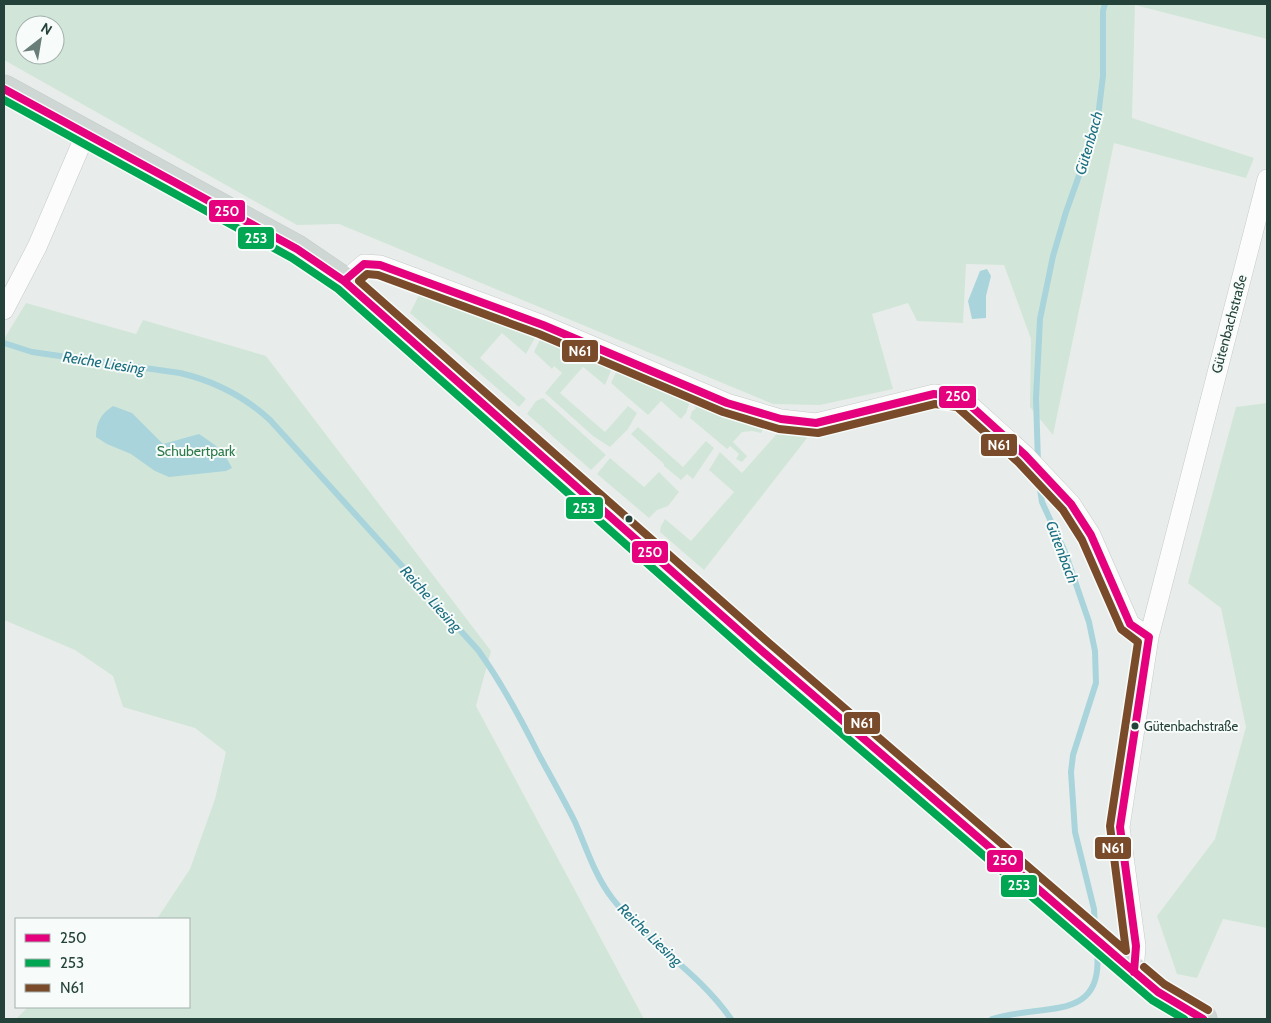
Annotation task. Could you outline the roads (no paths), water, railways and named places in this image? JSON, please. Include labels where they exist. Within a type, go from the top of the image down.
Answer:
[{"type":"main road","points":[[4,89],[296,249],[344,281],[762,651],[1082,928],[1158,992],[1203,1019]]},
{"type":"street","points":[[4,310],[37,247],[86,133]]},
{"type":"street","name":"Gütenbachstraße","points":[[1126,965],[1136,946],[1120,827],[1149,637],[1267,179]]},
{"type":"street","points":[[344,281],[364,264],[380,265],[543,324],[727,403],[780,420],[816,423],[934,394],[961,397],[1025,455],[1071,504],[1091,535],[1130,624],[1149,637]]},
{"type":"water","points":[[987,269],[991,276],[986,296],[986,318],[972,319],[968,301],[980,271]]},
{"type":"water","points":[[113,406],[132,413],[163,444],[199,434],[218,448],[232,468],[226,471],[169,477],[155,471],[131,454],[96,437],[100,419]]},
{"type":"waterway","name":"Gütenbach","points":[[1038,463],[1036,398],[1040,319],[1053,256],[1066,212],[1097,125],[1103,76],[1103,11],[1105,4]]},
{"type":"waterway","name":"Reiche Liesing","points":[[4,343],[32,352],[193,376],[217,385],[239,397],[270,420],[478,650],[518,715],[575,822],[596,871],[612,898],[641,929],[703,986],[731,1019]]},
{"type":"waterway","name":"Gütenbach","points":[[1038,476],[1042,502],[1065,552],[1089,622],[1095,651],[1096,683],[1073,755],[1071,772],[1075,832],[1094,909],[1095,927]]},
{"type":"waterway","points":[[992,1019],[1011,1014],[1066,1006],[1080,1000],[1091,990],[1097,975],[1097,952]]},
{"type":"place","name":"Gütenbachstraße","points":[[1135,726]]},
{"type":"park label","name":"Schubertpark","points":[[196,451]]}]
